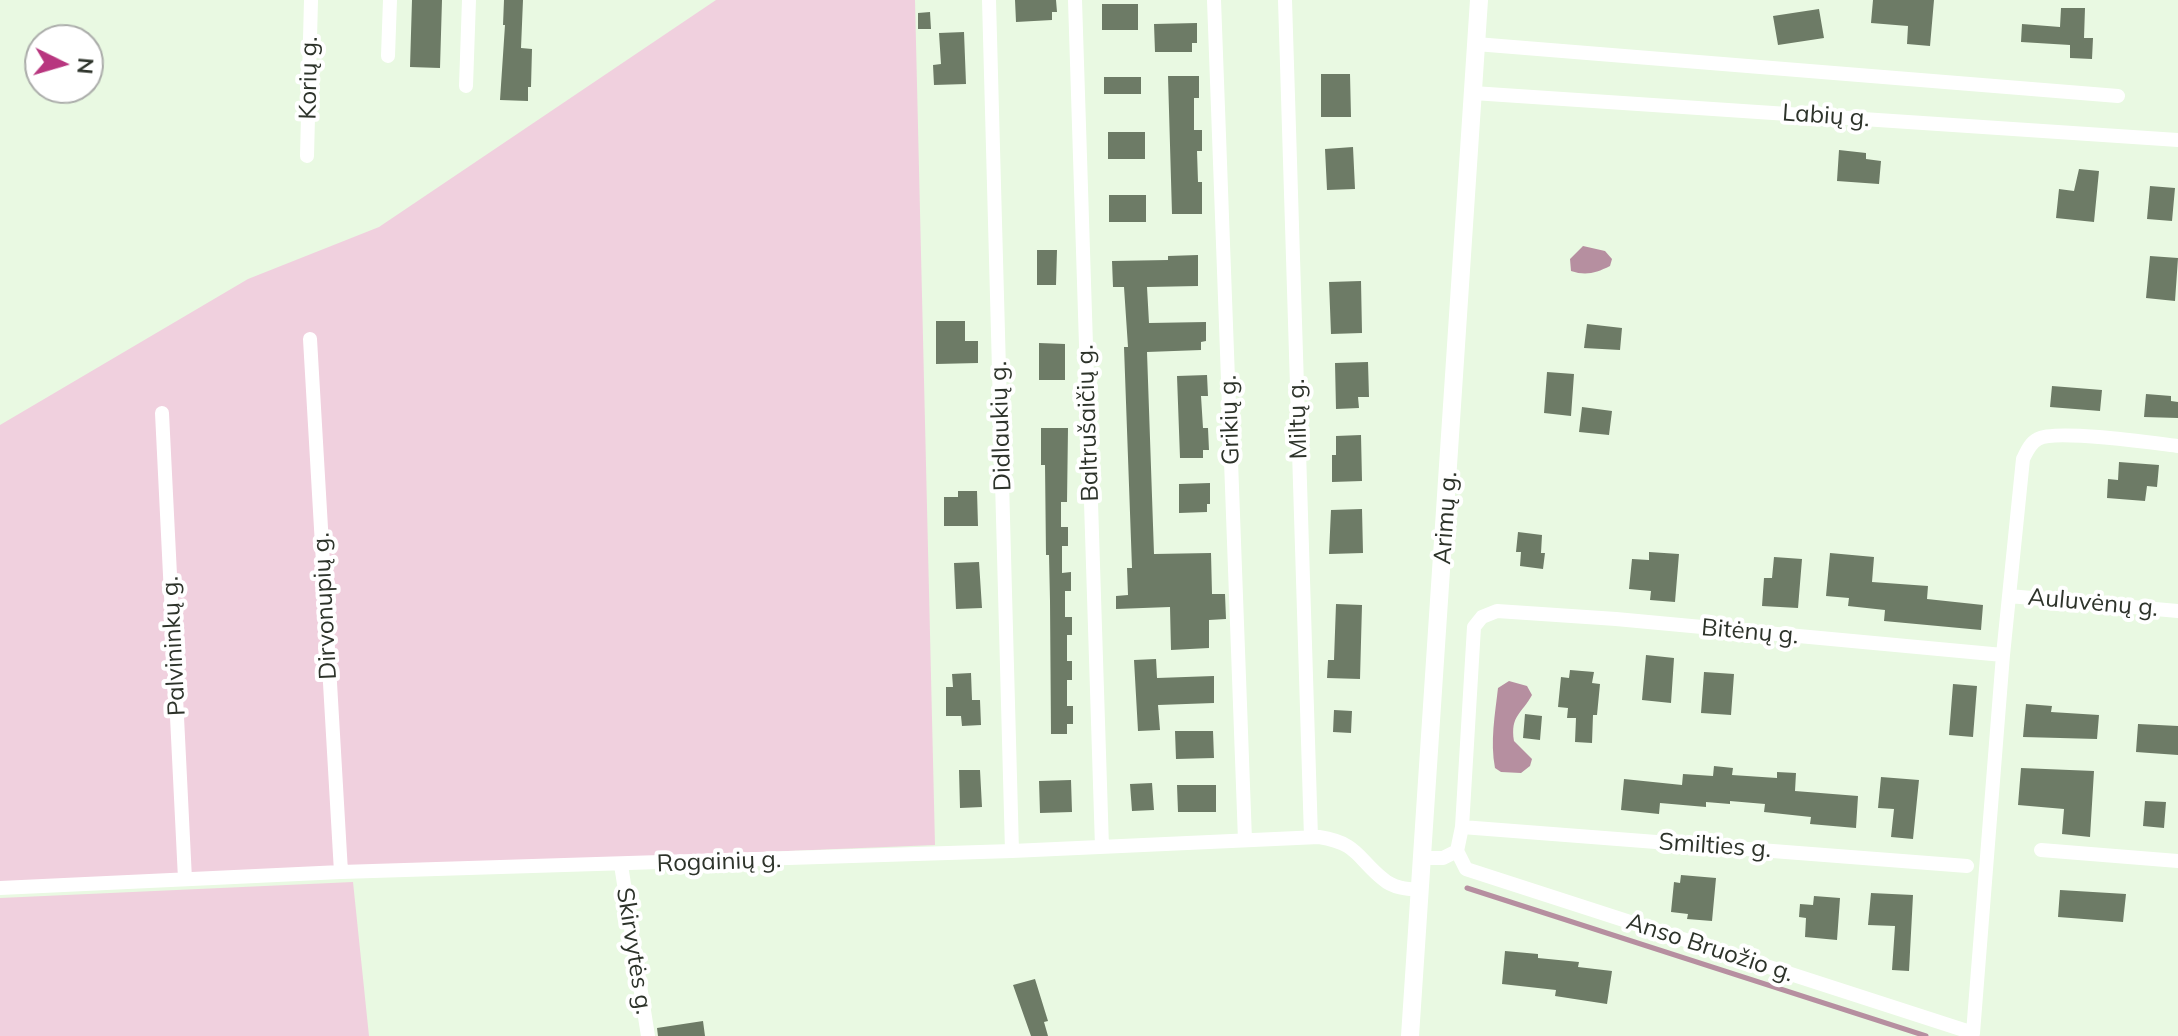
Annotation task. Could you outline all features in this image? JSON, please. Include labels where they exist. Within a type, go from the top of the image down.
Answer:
[{"type":"main road","name":"Arimų g.","points":[[1410,1036],[1479,0]]},
{"type":"street","name":"Korių g.","points":[[307,156],[311,0]]},
{"type":"street","points":[[388,56],[390,0]]},
{"type":"street","points":[[466,86],[469,0]]},
{"type":"street","name":"Didlaukių g.","points":[[989,0],[1012,851]]},
{"type":"street","name":"Baltrušaičių g.","points":[[1075,0],[1102,847]]},
{"type":"street","name":"Grikių g.","points":[[1214,0],[1245,840]]},
{"type":"street","name":"Miltų g.","points":[[1285,0],[1311,837]]},
{"type":"street","points":[[1476,44],[2118,96]]},
{"type":"street","name":"Labių g.","points":[[1473,93],[2178,140]]},
{"type":"street","name":"Dirvonupių g.","points":[[310,339],[341,872]]},
{"type":"street","name":"Palvininkų g.","points":[[162,413],[185,879]]},
{"type":"street","points":[[2003,655],[2023,459],[2029,446],[2040,437],[2061,435],[2178,446]]},
{"type":"street","name":"Auluvėnų g.","points":[[2009,596],[2178,611]]},
{"type":"street","name":"Bitėnų g.","points":[[1462,827],[1474,627],[1482,617],[1497,611],[2003,655]]},
{"type":"street","name":"Anso Bruožio g.","points":[[1457,851],[1466,869],[1973,1033],[2003,655]]},
{"type":"street","points":[[1422,858],[1443,858],[1457,851],[1462,827]]},
{"type":"street","name":"Smilties g.","points":[[1462,827],[1967,866]]},
{"type":"street","name":"Rogainių g.","points":[[0,888],[341,872],[1012,851],[1311,837],[1337,840],[1358,852],[1384,880],[1400,888],[1420,890]]},
{"type":"street","points":[[2041,850],[2178,861]]},
{"type":"street","name":"Skirvytės g.","points":[[621,865],[648,1036]]},
{"type":"shaded area","points":[[716,0],[915,0],[935,845],[0,883],[0,425],[248,279],[379,227]]},
{"type":"shaded area","points":[[1583,246],[1605,251],[1612,259],[1610,266],[1591,273],[1571,271],[1570,259]]},
{"type":"shaded area","points":[[1509,681],[1527,686],[1532,695],[1518,715],[1513,732],[1514,741],[1532,759],[1530,766],[1521,773],[1501,772],[1495,768],[1493,748],[1498,688]]},
{"type":"shaded area","points":[[353,882],[369,1036],[0,1036],[0,898]]},
{"type":"building","points":[[412,0],[442,0],[440,68],[410,67]]},
{"type":"building","points":[[504,0],[523,0],[521,48],[532,49],[528,101],[500,100]]},
{"type":"building","points":[[1015,0],[1056,0],[1057,12],[1052,12],[1052,20],[1016,22]]},
{"type":"building","points":[[1873,0],[1934,0],[1930,46],[1907,44],[1908,26],[1871,23]]},
{"type":"building","points":[[1102,4],[1138,4],[1138,30],[1102,30]]},
{"type":"building","points":[[2061,8],[2085,8],[2084,38],[2093,38],[2092,59],[2070,58],[2070,45],[2021,42],[2022,24],[2060,27]]},
{"type":"building","points":[[1819,9],[1824,38],[1778,45],[1773,16]]},
{"type":"building","points":[[930,12],[931,29],[918,29],[918,13]]},
{"type":"building","points":[[1197,23],[1197,43],[1192,43],[1192,52],[1155,52],[1154,24]]},
{"type":"building","points":[[964,32],[966,84],[934,85],[933,65],[941,64],[939,33]]},
{"type":"building","points":[[1321,74],[1350,74],[1351,117],[1321,117]]},
{"type":"building","points":[[1168,76],[1199,76],[1199,98],[1194,98],[1194,130],[1202,130],[1202,151],[1197,151],[1198,182],[1202,182],[1202,214],[1172,214]]},
{"type":"building","points":[[1104,77],[1141,77],[1141,94],[1104,94]]},
{"type":"building","points":[[1108,132],[1145,132],[1145,159],[1108,159]]},
{"type":"building","points":[[1353,147],[1355,189],[1327,190],[1325,149]]},
{"type":"building","points":[[1839,150],[1866,153],[1866,159],[1881,161],[1879,184],[1837,181]]},
{"type":"building","points":[[2079,169],[2099,171],[2094,222],[2056,218],[2059,189],[2074,191]]},
{"type":"building","points":[[2150,186],[2175,188],[2172,221],[2147,219]]},
{"type":"building","points":[[1109,195],[1146,195],[1146,222],[1109,222]]},
{"type":"building","points":[[1037,250],[1057,250],[1056,285],[1037,285]]},
{"type":"building","points":[[1198,255],[1198,286],[1147,287],[1149,323],[1206,322],[1206,341],[1201,342],[1201,350],[1147,352],[1154,554],[1211,553],[1212,594],[1225,594],[1226,619],[1209,620],[1209,648],[1171,650],[1170,607],[1116,609],[1116,596],[1128,595],[1127,568],[1132,568],[1124,347],[1128,347],[1124,287],[1113,287],[1112,261],[1168,260],[1168,256]]},
{"type":"building","points":[[2150,256],[2178,258],[2175,301],[2146,298]]},
{"type":"building","points":[[1361,281],[1362,333],[1331,334],[1329,282]]},
{"type":"building","points":[[936,321],[965,321],[965,341],[978,341],[978,363],[936,364]]},
{"type":"building","points":[[1587,324],[1622,328],[1620,350],[1584,348]]},
{"type":"building","points":[[1039,343],[1065,344],[1065,380],[1039,380]]},
{"type":"building","points":[[1368,362],[1369,397],[1358,397],[1359,408],[1336,409],[1335,363]]},
{"type":"building","points":[[1547,372],[1574,374],[1571,416],[1544,413]]},
{"type":"building","points":[[1207,375],[1208,396],[1201,396],[1203,428],[1208,428],[1209,450],[1203,450],[1203,458],[1180,458],[1177,376]]},
{"type":"building","points":[[2052,386],[2102,390],[2100,411],[2050,407]]},
{"type":"building","points":[[2146,394],[2171,396],[2171,401],[2178,402],[2178,418],[2144,417]]},
{"type":"building","points":[[1582,407],[1612,411],[1609,435],[1579,432]]},
{"type":"building","points":[[1041,428],[1068,428],[1067,502],[1061,502],[1061,527],[1068,527],[1068,546],[1062,546],[1062,573],[1071,572],[1071,591],[1065,591],[1065,617],[1072,617],[1072,635],[1067,635],[1067,661],[1072,661],[1072,680],[1067,680],[1067,706],[1073,706],[1073,724],[1067,724],[1067,734],[1051,734],[1049,555],[1046,555],[1045,465],[1041,465]]},
{"type":"building","points":[[1361,435],[1362,481],[1332,482],[1336,436]]},
{"type":"building","points":[[2119,462],[2159,465],[2157,487],[2147,486],[2145,501],[2107,498],[2108,479],[2118,480]]},
{"type":"building","points":[[1210,483],[1207,512],[1179,513],[1179,484]]},
{"type":"building","points":[[958,491],[977,491],[978,526],[944,526],[944,497],[958,497]]},
{"type":"building","points":[[1362,509],[1363,553],[1329,554],[1331,510]]},
{"type":"building","points":[[1518,532],[1542,535],[1541,553],[1545,553],[1543,569],[1520,566],[1521,552],[1516,552]]},
{"type":"building","points":[[1649,552],[1679,554],[1675,602],[1650,600],[1651,591],[1629,589],[1632,559],[1649,560]]},
{"type":"building","points":[[1830,553],[1874,557],[1872,582],[1928,586],[1927,599],[1983,605],[1981,630],[1884,621],[1885,610],[1848,606],[1849,598],[1826,596]]},
{"type":"building","points":[[1774,557],[1802,559],[1798,608],[1762,606],[1764,578],[1772,578]]},
{"type":"building","points":[[979,562],[982,608],[956,609],[954,563]]},
{"type":"building","points":[[1336,604],[1362,605],[1360,679],[1327,678],[1328,660],[1334,660]]},
{"type":"building","points":[[1646,655],[1674,658],[1671,703],[1642,700]]},
{"type":"building","points":[[1156,659],[1157,678],[1214,676],[1214,703],[1158,705],[1160,730],[1138,731],[1134,660]]},
{"type":"building","points":[[1570,670],[1594,672],[1592,683],[1600,684],[1597,715],[1593,715],[1592,743],[1575,742],[1576,718],[1567,718],[1568,708],[1558,707],[1561,677],[1569,678]]},
{"type":"building","points":[[1704,672],[1734,674],[1731,715],[1701,713]]},
{"type":"building","points":[[971,673],[972,700],[980,700],[981,725],[962,726],[961,716],[946,716],[946,687],[953,687],[952,674]]},
{"type":"building","points":[[1953,684],[1977,686],[1973,737],[1949,735]]},
{"type":"building","points":[[2026,704],[2052,706],[2051,712],[2099,715],[2097,739],[2023,737]]},
{"type":"building","points":[[1334,710],[1352,711],[1351,733],[1333,732]]},
{"type":"building","points":[[1525,714],[1542,716],[1540,740],[1523,738]]},
{"type":"building","points":[[2138,724],[2178,726],[2178,755],[2136,752]]},
{"type":"building","points":[[1175,731],[1213,731],[1214,758],[1176,759]]},
{"type":"building","points":[[1714,766],[1733,768],[1732,775],[1777,778],[1777,772],[1796,773],[1795,791],[1858,796],[1856,828],[1810,824],[1811,817],[1764,812],[1765,804],[1730,801],[1730,804],[1706,802],[1706,807],[1660,803],[1659,814],[1621,810],[1624,779],[1682,785],[1683,774],[1713,776]]},
{"type":"building","points":[[2021,768],[2094,771],[2090,837],[2062,834],[2064,809],[2018,805]]},
{"type":"building","points":[[959,770],[980,770],[982,807],[960,808]]},
{"type":"building","points":[[1881,777],[1919,780],[1913,839],[1891,837],[1894,809],[1878,808]]},
{"type":"building","points":[[1071,780],[1072,812],[1040,813],[1039,781]]},
{"type":"building","points":[[1152,783],[1154,810],[1132,811],[1130,784]]},
{"type":"building","points":[[1177,785],[1216,785],[1216,812],[1178,812]]},
{"type":"building","points":[[2145,801],[2166,802],[2164,828],[2143,826]]},
{"type":"building","points":[[1681,875],[1716,878],[1712,921],[1687,919],[1688,914],[1671,912],[1674,882],[1680,883]]},
{"type":"building","points":[[2060,890],[2126,894],[2123,922],[2058,917]]},
{"type":"building","points":[[1871,893],[1913,895],[1909,971],[1892,970],[1895,926],[1868,925]]},
{"type":"building","points":[[1814,896],[1840,898],[1837,940],[1805,937],[1806,918],[1799,917],[1800,904],[1813,905]]},
{"type":"building","points":[[1505,951],[1538,954],[1538,958],[1579,962],[1578,967],[1612,971],[1607,1004],[1555,996],[1556,990],[1502,984]]},
{"type":"building","points":[[1035,979],[1048,1021],[1044,1022],[1048,1036],[1031,1036],[1013,985]]},
{"type":"building","points":[[703,1021],[705,1036],[658,1036],[657,1028]]},
{"type":"waterway","points":[[1467,888],[1926,1036]]}]
